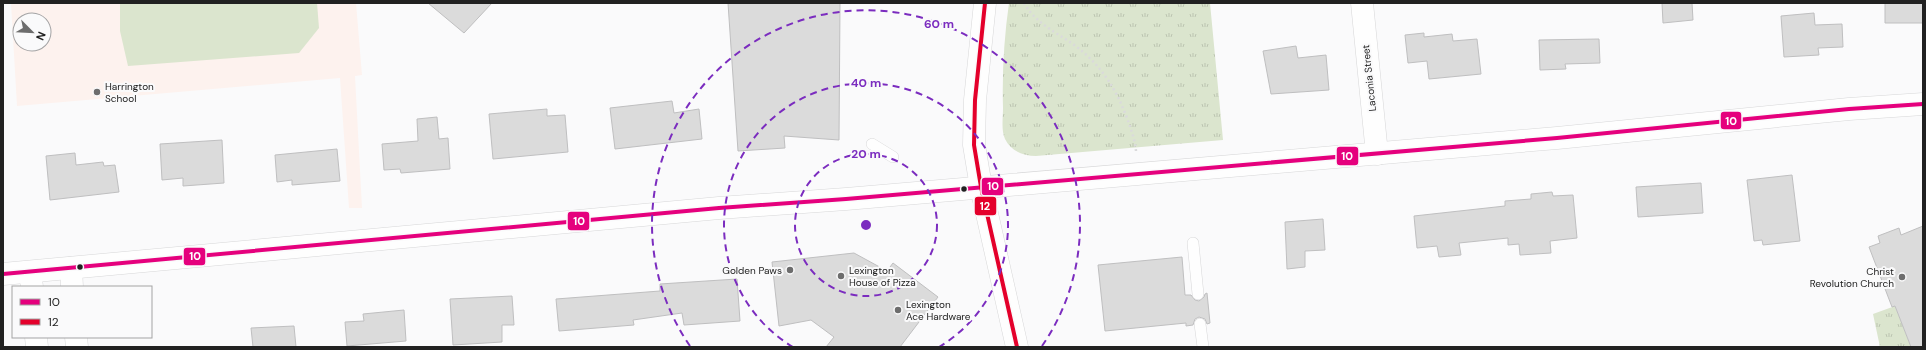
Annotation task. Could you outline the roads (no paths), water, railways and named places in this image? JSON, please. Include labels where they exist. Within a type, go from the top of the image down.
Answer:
[{"type":"main road","points":[[985,3],[975,100],[974,145],[981,187],[1017,347]]},
{"type":"main road","name":"Laconia Street","points":[[1362,3],[1377,154]]},
{"type":"main road","points":[[3,274],[31,279],[71,278],[719,208],[1377,154],[1849,109],[1923,104]]},
{"type":"lane","points":[[872,144],[893,157]]},
{"type":"lane","points":[[1193,243],[1198,294]]},
{"type":"lane","points":[[1200,324],[1203,347]]},
{"type":"place","name":"Harrington School","points":[[97,92]]},
{"type":"place","name":"Golden Paws","points":[[790,270]]},
{"type":"place","name":"Lexington House of Pizza","points":[[841,276]]},
{"type":"place","name":"Christ Revolution Church","points":[[1902,277]]},
{"type":"place","name":"Lexington Ace Hardware","points":[[898,310]]}]
